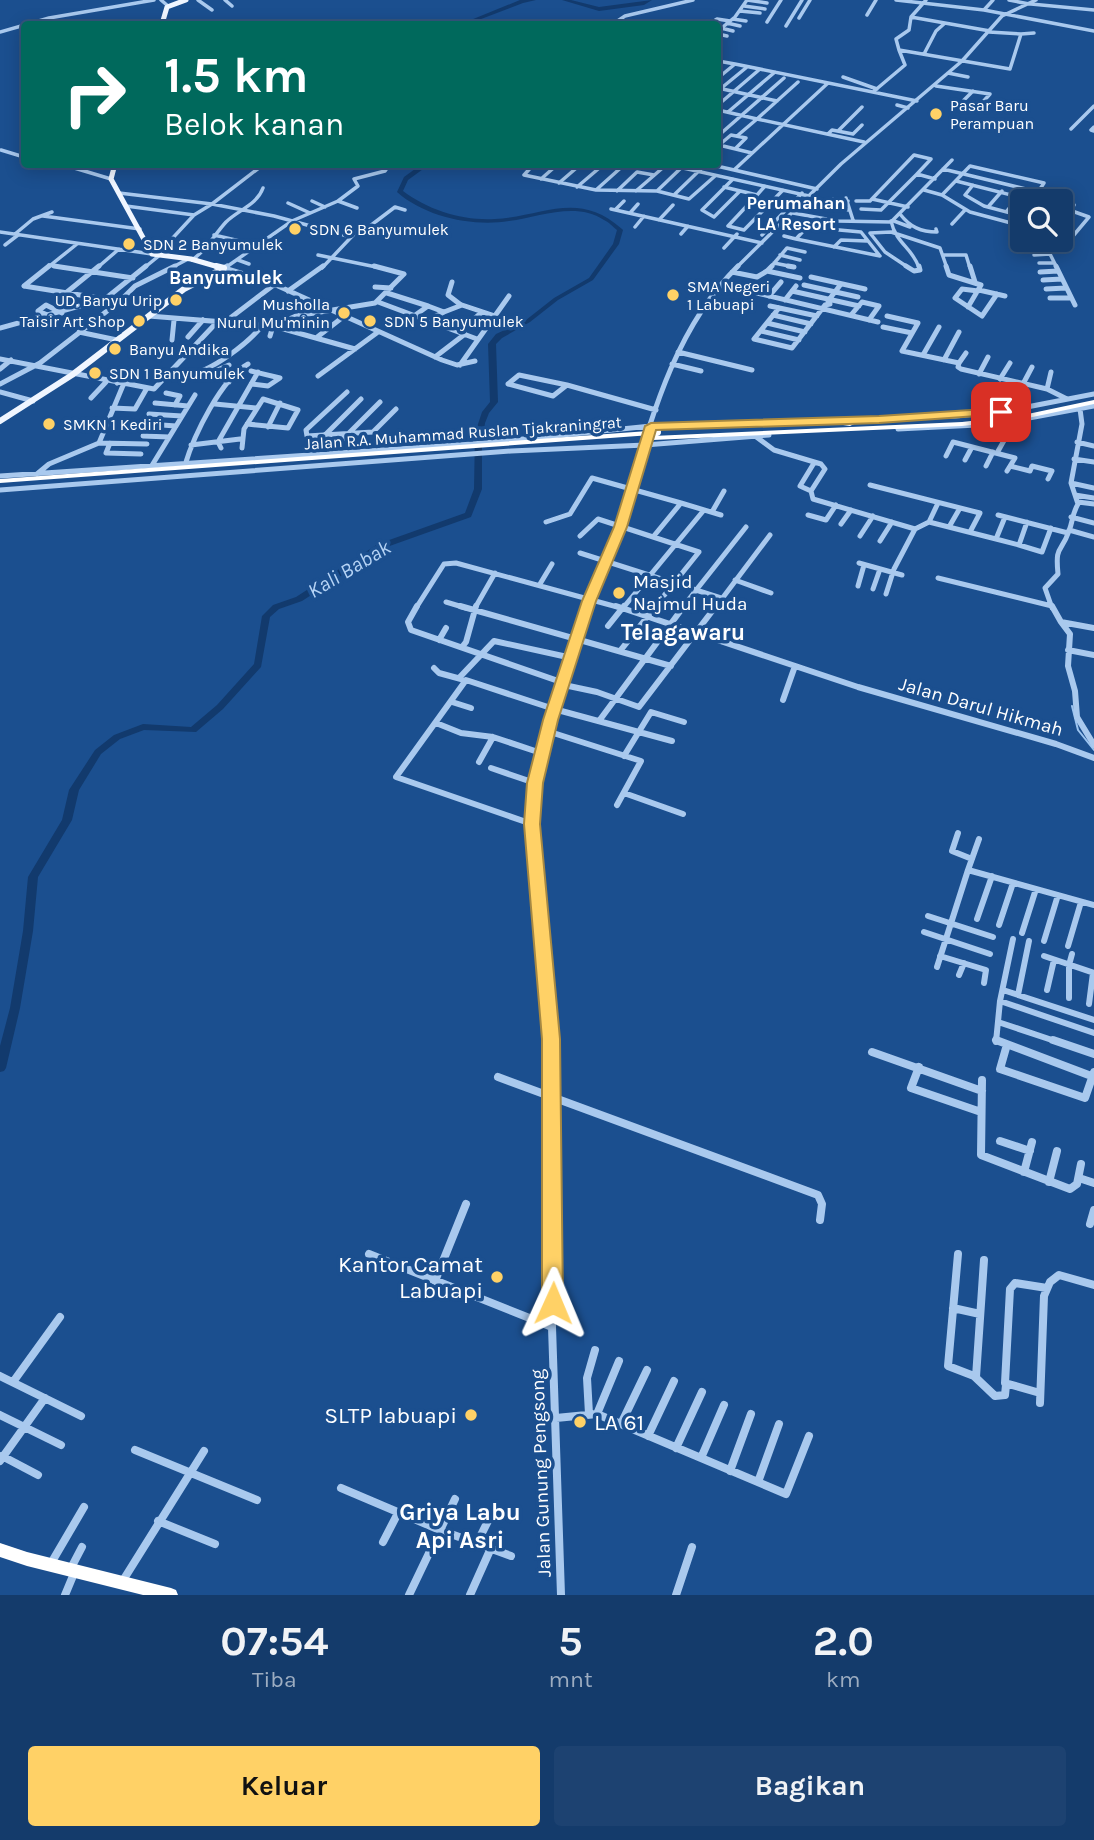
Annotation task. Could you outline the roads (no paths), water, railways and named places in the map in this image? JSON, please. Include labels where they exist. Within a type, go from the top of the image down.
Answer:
[{"type":"highway","name":"Jalan R.A. Muhammad Ruslan Tjakraningrat","points":[[853,426],[958,421],[1046,408],[1094,395]]},
{"type":"highway","name":"Jalan R.A. Muhammad Ruslan Tjakraningrat","points":[[0,483],[168,471],[185,467],[650,435],[879,423],[962,424],[1094,404]]},
{"type":"highway","points":[[821,420],[853,426]]},
{"type":"highway","points":[[868,424],[879,423],[892,429]]},
{"type":"highway","points":[[840,430],[853,426]]},
{"type":"highway","name":"Jalan R.A. Muhammad Ruslan Tjakraningrat","points":[[185,467],[401,458],[425,452]]},
{"type":"highway","points":[[152,467],[168,471]]},
{"type":"highway","points":[[185,467],[194,474]]},
{"type":"highway","points":[[151,477],[168,471]]},
{"type":"highway","points":[[0,1550],[170,1595]]},
{"type":"main road","points":[[163,21],[168,6],[186,0]]},
{"type":"main road","points":[[113,168],[111,179],[156,255],[190,259],[224,268]]},
{"type":"main road","points":[[0,421],[72,375],[184,289],[224,268]]},
{"type":"street","points":[[38,21],[155,0]]},
{"type":"street","points":[[160,0],[168,6]]},
{"type":"street","points":[[198,0],[212,10]]},
{"type":"street","points":[[225,0],[232,6]]},
{"type":"street","points":[[618,21],[625,16],[693,0]]},
{"type":"street","points":[[721,29],[732,20],[747,0],[767,3]]},
{"type":"street","points":[[767,22],[780,0]]},
{"type":"street","points":[[786,26],[802,0]]},
{"type":"street","points":[[799,18],[810,0]]},
{"type":"street","points":[[867,15],[876,0]]},
{"type":"street","points":[[897,0],[937,8],[984,10],[1094,31]]},
{"type":"street","points":[[875,90],[905,65],[895,40],[909,30],[911,17],[926,0]]},
{"type":"street","points":[[984,10],[993,0]]},
{"type":"street","points":[[1009,0],[1094,10]]},
{"type":"street","points":[[1006,14],[1036,0]]},
{"type":"street","points":[[744,6],[765,9]]},
{"type":"street","points":[[740,11],[760,13]]},
{"type":"street","name":"Jalan Gunung Pengsong","points":[[561,1595],[552,1327],[550,1016],[532,824],[535,783],[547,731],[590,598],[621,526],[656,410],[685,336],[732,272],[864,142],[917,101],[962,61],[1006,14]]},
{"type":"street","points":[[928,20],[932,15]]},
{"type":"street","points":[[911,17],[989,31],[1034,33]]},
{"type":"street","points":[[732,20],[740,26]]},
{"type":"street","points":[[714,21],[747,20]]},
{"type":"street","points":[[924,54],[936,31],[945,23]]},
{"type":"street","points":[[0,32],[21,26]]},
{"type":"street","points":[[721,31],[733,31]]},
{"type":"street","points":[[721,33],[727,36]]},
{"type":"street","points":[[899,50],[1010,69],[1021,34]]},
{"type":"street","points":[[721,63],[775,72],[786,77],[875,90],[917,101]]},
{"type":"street","points":[[721,76],[735,64]]},
{"type":"street","points":[[721,87],[747,67]]},
{"type":"street","points":[[721,102],[760,69]]},
{"type":"street","points":[[737,136],[806,71]]},
{"type":"street","points":[[723,111],[748,95],[775,72]]},
{"type":"street","points":[[948,73],[968,77]]},
{"type":"street","points":[[721,133],[786,77]]},
{"type":"street","points":[[843,77],[875,90]]},
{"type":"street","points":[[939,81],[948,86]]},
{"type":"street","points":[[734,170],[828,83]]},
{"type":"street","points":[[934,86],[990,94],[981,104]]},
{"type":"street","points":[[721,89],[777,101]]},
{"type":"street","points":[[964,100],[973,91]]},
{"type":"street","points":[[897,105],[908,108]]},
{"type":"street","points":[[1071,129],[1094,106]]},
{"type":"street","points":[[838,131],[862,107]]},
{"type":"street","points":[[723,111],[864,142]]},
{"type":"street","points":[[828,134],[832,130],[853,134],[862,125]]},
{"type":"street","points":[[721,146],[731,135],[746,138],[734,149]]},
{"type":"street","points":[[721,149],[752,153]]},
{"type":"street","points":[[1,150],[21,156]]},
{"type":"street","points":[[861,209],[880,210],[930,159],[914,155],[872,199]]},
{"type":"street","points":[[940,248],[891,232],[870,234],[885,252],[914,271],[920,270],[914,254],[900,246],[891,232],[892,221],[952,160]]},
{"type":"street","points":[[721,167],[817,189]]},
{"type":"street","points":[[942,195],[970,167],[1044,184],[1040,189]]},
{"type":"street","points":[[74,168],[111,179]]},
{"type":"street","points":[[0,328],[62,313],[104,299],[133,278],[194,215],[259,168]]},
{"type":"street","points":[[224,268],[292,221],[338,201],[358,186],[354,179],[389,168]]},
{"type":"street","points":[[530,168],[524,174],[577,187],[657,191],[689,199],[715,176]]},
{"type":"street","points":[[541,179],[553,168]]},
{"type":"street","points":[[559,183],[576,168]]},
{"type":"street","points":[[577,187],[599,168]]},
{"type":"street","points":[[596,190],[621,168]]},
{"type":"street","points":[[628,168],[654,175]]},
{"type":"street","points":[[636,191],[662,168]]},
{"type":"street","points":[[657,191],[681,168],[809,196]]},
{"type":"street","points":[[675,194],[702,168]]},
{"type":"street","points":[[943,169],[1026,189]]},
{"type":"street","points":[[900,170],[935,178]]},
{"type":"street","points":[[617,191],[638,172]]},
{"type":"street","points":[[895,176],[911,180]]},
{"type":"street","points":[[713,219],[702,208],[733,179]]},
{"type":"street","points":[[956,181],[1010,195]]},
{"type":"street","points":[[988,207],[1007,184]]},
{"type":"street","points":[[741,231],[728,225],[765,186]]},
{"type":"street","points":[[973,186],[964,195],[988,207],[1010,213]]},
{"type":"street","points":[[724,187],[757,195]]},
{"type":"street","points":[[762,235],[808,187]]},
{"type":"street","points":[[0,384],[37,365],[138,283],[208,249],[214,234],[260,196],[263,188]]},
{"type":"street","points":[[973,200],[984,188]]},
{"type":"street","points":[[724,248],[783,190]]},
{"type":"street","points":[[925,190],[942,195],[965,210],[1010,222]]},
{"type":"street","points":[[703,229],[740,191]]},
{"type":"street","points":[[118,192],[163,195],[242,209],[351,237]]},
{"type":"street","points":[[830,199],[847,199],[853,220]]},
{"type":"street","points":[[856,201],[872,199],[908,206]]},
{"type":"street","points":[[313,201],[325,207]]},
{"type":"street","points":[[338,201],[357,208]]},
{"type":"street","points":[[624,201],[613,209],[762,243]]},
{"type":"street","points":[[288,203],[310,213]]},
{"type":"street","points":[[630,213],[638,204]]},
{"type":"street","points":[[659,220],[673,205]]},
{"type":"street","points":[[126,206],[194,215]]},
{"type":"street","points":[[288,291],[320,270],[359,230],[366,229],[396,207],[405,210]]},
{"type":"street","points":[[822,207],[849,210]]},
{"type":"street","points":[[1006,212],[1010,207]]},
{"type":"street","points":[[1073,236],[1089,217],[1074,209]]},
{"type":"street","points":[[951,224],[965,210]]},
{"type":"street","points":[[5,245],[31,221],[52,212]]},
{"type":"street","points":[[794,212],[831,219],[892,221],[927,233],[937,232],[936,229]]},
{"type":"street","points":[[900,214],[910,227]]},
{"type":"street","points":[[43,216],[140,229]]},
{"type":"street","points":[[635,227],[644,216]]},
{"type":"street","points":[[831,219],[864,221]]},
{"type":"street","points":[[816,243],[827,230],[831,219]]},
{"type":"street","points":[[681,234],[688,226]]},
{"type":"street","points":[[784,236],[796,239],[835,247],[855,252],[880,256],[860,232],[807,227],[796,239]]},
{"type":"street","points":[[1073,227],[1080,228]]},
{"type":"street","points":[[366,229],[373,233]]},
{"type":"street","points":[[0,232],[156,255]]},
{"type":"street","points":[[214,234],[257,245]]},
{"type":"street","points":[[835,247],[840,240],[867,241]]},
{"type":"street","points":[[847,240],[855,252]]},
{"type":"street","points":[[939,242],[951,277],[981,285],[968,307]]},
{"type":"street","points":[[78,244],[24,286],[104,299]]},
{"type":"street","points":[[67,292],[119,248]]},
{"type":"street","points":[[732,272],[758,277],[767,271],[786,248],[806,252]]},
{"type":"street","points":[[240,249],[249,251]]},
{"type":"street","points":[[1034,255],[1050,254],[1075,305]]},
{"type":"street","points":[[318,255],[403,272],[378,302]]},
{"type":"street","points":[[780,255],[800,260]]},
{"type":"street","points":[[943,255],[966,255],[975,282]]},
{"type":"street","points":[[238,260],[248,264]]},
{"type":"street","points":[[1039,263],[1054,262]]},
{"type":"street","points":[[774,263],[794,267]]},
{"type":"street","points":[[49,265],[133,278]]},
{"type":"street","points":[[224,268],[275,284],[435,357],[460,365],[475,361]]},
{"type":"street","points":[[767,271],[780,278],[800,278]]},
{"type":"street","points":[[1040,272],[1058,271]]},
{"type":"street","points":[[811,277],[865,289]]},
{"type":"street","points":[[769,296],[780,278]]},
{"type":"street","points":[[1043,280],[1062,279]]},
{"type":"street","points":[[452,282],[448,295],[461,305],[495,316]]},
{"type":"street","points":[[720,286],[762,283],[757,293]]},
{"type":"street","points":[[225,322],[275,284]]},
{"type":"street","points":[[779,308],[754,339],[769,345],[792,348],[841,284]]},
{"type":"street","points":[[740,285],[757,293],[785,300],[859,306]]},
{"type":"street","points":[[804,285],[858,297]]},
{"type":"street","points":[[375,286],[391,288]]},
{"type":"street","points":[[785,300],[794,288],[851,315],[878,322]]},
{"type":"street","points":[[1046,289],[1066,288]]},
{"type":"street","points":[[997,294],[980,319],[954,298],[962,289],[979,291],[997,294],[1004,296]]},
{"type":"street","points":[[387,293],[444,312]]},
{"type":"street","points":[[460,365],[509,296]]},
{"type":"street","points":[[1050,298],[1071,298]]},
{"type":"street","points":[[270,337],[273,326],[283,320],[327,309],[378,302],[477,339]]},
{"type":"street","points":[[851,315],[862,302],[879,306],[869,320]]},
{"type":"street","points":[[50,316],[38,311],[46,305],[62,313]]},
{"type":"street","points":[[428,320],[461,305]]},
{"type":"street","points":[[414,316],[429,306]]},
{"type":"street","points":[[770,306],[817,316]]},
{"type":"street","points":[[435,357],[481,313]]},
{"type":"street","points":[[773,315],[811,324]]},
{"type":"street","points":[[149,316],[273,326],[355,349]]},
{"type":"street","points":[[887,316],[918,323],[901,353],[959,363]]},
{"type":"street","points":[[316,338],[343,317]]},
{"type":"street","points":[[172,340],[174,320]]},
{"type":"street","points":[[188,337],[204,320]]},
{"type":"street","points":[[0,359],[106,382],[156,388],[218,321]]},
{"type":"street","points":[[767,323],[805,332]]},
{"type":"street","points":[[470,324],[485,329]]},
{"type":"street","points":[[172,372],[188,375],[226,358],[249,342],[262,326]]},
{"type":"street","points":[[883,327],[912,333]]},
{"type":"street","points":[[923,355],[939,327]]},
{"type":"street","points":[[761,331],[799,340]]},
{"type":"street","points":[[79,332],[117,340]]},
{"type":"street","points":[[318,376],[378,332]]},
{"type":"street","points":[[944,360],[959,332]]},
{"type":"street","points":[[678,352],[752,370]]},
{"type":"street","points":[[966,353],[959,363],[958,367],[961,369],[1047,389],[1068,400]]},
{"type":"street","points":[[226,358],[235,371]]},
{"type":"street","points":[[979,374],[988,358]]},
{"type":"street","points":[[0,369],[11,360]]},
{"type":"street","points":[[1000,379],[1010,363]]},
{"type":"street","points":[[185,467],[191,445],[215,404],[235,371],[247,364]]},
{"type":"street","points":[[672,364],[701,371]]},
{"type":"street","points":[[208,374],[229,365]]},
{"type":"street","points":[[1023,384],[1032,367]]},
{"type":"street","points":[[202,371],[229,382]]},
{"type":"street","points":[[220,445],[251,384],[254,372],[280,378],[268,386],[251,384]]},
{"type":"street","points":[[1047,389],[1051,372]]},
{"type":"street","points":[[117,383],[128,374]]},
{"type":"street","points":[[567,385],[553,396],[508,384],[519,375],[567,385],[656,410]]},
{"type":"street","points":[[92,387],[98,380]]},
{"type":"street","points":[[91,398],[106,382]]},
{"type":"street","points":[[99,443],[124,383]]},
{"type":"street","points":[[112,408],[135,409],[147,388]]},
{"type":"street","points":[[0,392],[33,401]]},
{"type":"street","points":[[346,392],[306,430],[307,436],[373,432],[396,410]]},
{"type":"street","points":[[166,393],[180,396],[175,405]]},
{"type":"street","points":[[152,467],[195,395]]},
{"type":"street","name":"Jalan R.A. Muhammad Ruslan Tjakraningrat","points":[[509,446],[821,420],[879,423],[1001,412],[1094,395]]},
{"type":"street","points":[[242,448],[240,439],[247,424],[266,398],[298,411],[288,428],[247,424]]},
{"type":"street","points":[[324,436],[361,399]]},
{"type":"street","points":[[328,454],[380,402]]},
{"type":"street","points":[[155,403],[188,406]]},
{"type":"street","points":[[268,427],[280,403]]},
{"type":"street","points":[[215,404],[257,408]]},
{"type":"street","name":"Jalan R.A. Muhammad Ruslan Tjakraningrat","points":[[650,435],[755,436],[840,430],[964,427],[1015,421],[1094,404]]},
{"type":"street","points":[[1080,409],[1082,420],[1071,483],[1078,502],[1068,532],[1056,553],[1058,574],[1045,588],[1052,606],[1070,634],[1069,674],[1076,696],[1076,714],[1094,745]]},
{"type":"street","points":[[0,414],[8,416]]},
{"type":"street","points":[[149,414],[182,416]]},
{"type":"street","points":[[986,466],[1015,421]]},
{"type":"street","points":[[148,424],[176,426]]},
{"type":"street","points":[[143,436],[169,437]]},
{"type":"street","points":[[755,436],[774,450],[821,464],[825,469],[811,491],[813,499],[915,529]]},
{"type":"street","points":[[191,445],[220,445],[240,439]]},
{"type":"street","points":[[946,456],[953,442],[1015,458],[1009,468],[1030,471],[1032,466],[1052,471],[1048,479]]},
{"type":"street","points":[[1077,442],[1094,446]]},
{"type":"street","points":[[37,474],[49,464],[99,443],[147,444]]},
{"type":"street","points":[[110,443],[106,453],[141,454]]},
{"type":"street","points":[[965,460],[972,447]]},
{"type":"street","name":"Jalan R.A. Muhammad Ruslan Tjakraningrat","points":[[0,483],[37,474],[185,467],[328,454],[425,452]]},
{"type":"street","name":"Jalan R.A. Muhammad Ruslan Tjakraningrat","points":[[0,483],[151,477],[401,458]]},
{"type":"street","points":[[1074,459],[1094,462]]},
{"type":"street","points":[[811,491],[800,486],[814,463]]},
{"type":"street","points":[[879,477],[872,486],[980,513],[970,532]]},
{"type":"street","points":[[547,522],[570,514],[590,478],[721,515]]},
{"type":"street","points":[[895,492],[899,483]]},
{"type":"street","points":[[1071,483],[1094,488]]},
{"type":"street","points":[[915,497],[920,489]]},
{"type":"street","points":[[712,512],[724,491]]},
{"type":"street","points":[[1075,495],[1094,498]]},
{"type":"street","points":[[1078,502],[1094,505]]},
{"type":"street","points":[[653,537],[681,503]]},
{"type":"street","points":[[887,594],[893,573],[915,529],[929,522],[938,503]]},
{"type":"street","points":[[808,515],[826,520],[836,505]]},
{"type":"street","points":[[949,527],[960,508]]},
{"type":"street","points":[[608,626],[704,510]]},
{"type":"street","points":[[841,524],[851,510]]},
{"type":"street","points":[[998,515],[1094,537]]},
{"type":"street","points":[[860,536],[873,516]]},
{"type":"street","points":[[996,539],[1005,517]]},
{"type":"street","points":[[1071,517],[1094,523]]},
{"type":"street","points":[[580,536],[596,519],[699,552],[620,651]]},
{"type":"street","points":[[880,541],[892,522]]},
{"type":"street","points":[[929,522],[1042,552],[1051,528]]},
{"type":"street","points":[[1020,545],[1027,522]]},
{"type":"street","points":[[599,721],[643,658],[746,527]]},
{"type":"street","points":[[446,628],[439,640],[639,707],[770,535]]},
{"type":"street","points":[[580,554],[722,598]]},
{"type":"street","name":"Jalan Darul Hikmah","points":[[439,640],[411,630],[408,622],[444,564],[453,562],[590,598],[859,687],[1056,744],[1094,758]]},
{"type":"street","points":[[540,584],[552,564]]},
{"type":"street","points":[[858,586],[861,564],[902,575]]},
{"type":"street","points":[[873,589],[880,569]]},
{"type":"street","points":[[462,647],[466,642],[474,610],[495,573]]},
{"type":"street","points":[[938,578],[1052,606]]},
{"type":"street","points":[[735,580],[771,593]]},
{"type":"street","points":[[446,602],[671,666]]},
{"type":"street","points":[[1061,622],[1094,628]]},
{"type":"street","points":[[532,824],[396,778],[452,702],[462,679],[496,641],[572,659]]},
{"type":"street","points":[[1068,650],[1094,655]]},
{"type":"street","points":[[783,700],[795,666]]},
{"type":"street","points":[[434,668],[439,673],[554,709],[671,741]]},
{"type":"street","points":[[452,702],[471,708]]},
{"type":"street","points":[[624,755],[652,712],[684,722]]},
{"type":"street","points":[[436,723],[461,733],[493,737],[541,753]]},
{"type":"street","points":[[547,731],[641,762],[617,805]]},
{"type":"street","points":[[479,762],[493,737]]},
{"type":"street","points":[[491,768],[535,783]]},
{"type":"street","points":[[624,793],[683,814]]},
{"type":"street","points":[[958,833],[952,851],[972,859]]},
{"type":"street","points":[[937,967],[949,923],[979,839]]},
{"type":"street","points":[[968,870],[1094,905]]},
{"type":"street","points":[[977,919],[992,876]]},
{"type":"street","points":[[999,925],[1013,883]]},
{"type":"street","points":[[1022,933],[1036,889]]},
{"type":"street","points":[[1044,941],[1058,895]]},
{"type":"street","points":[[1069,998],[1070,950],[1081,902]]},
{"type":"street","points":[[928,916],[993,937]]},
{"type":"street","points":[[923,932],[990,954]]},
{"type":"street","points":[[1006,1048],[1001,1070],[1085,1098],[1091,1092],[1094,1075],[1006,1048],[996,1042],[1000,1002],[1013,939]]},
{"type":"street","points":[[1018,995],[1029,941]]},
{"type":"street","points":[[940,956],[987,970],[984,983]]},
{"type":"street","points":[[1044,957],[1094,973],[1089,1004]]},
{"type":"street","points":[[1047,990],[1054,960]]},
{"type":"street","points":[[959,975],[964,963]]},
{"type":"street","points":[[1003,990],[1094,1020]]},
{"type":"street","points":[[1000,1002],[1094,1033]]},
{"type":"street","points":[[998,1022],[1094,1054]]},
{"type":"street","points":[[872,1052],[982,1091]]},
{"type":"street","points":[[919,1068],[911,1088],[981,1112]]},
{"type":"street","points":[[498,1077],[818,1195],[822,1204],[820,1220]]},
{"type":"street","points":[[982,1080],[981,1155],[1074,1189],[1081,1164]]},
{"type":"street","points":[[1000,1141],[1030,1151]]},
{"type":"street","points":[[1024,1172],[1032,1142]]},
{"type":"street","points":[[1049,1182],[1057,1152]]},
{"type":"street","points":[[1079,1178],[1094,1183]]},
{"type":"street","points":[[435,1281],[467,1205]]},
{"type":"street","points":[[1090,1224],[1094,1210]]},
{"type":"street","points":[[369,1254],[552,1327]]},
{"type":"street","points":[[958,1254],[948,1366],[976,1377],[988,1392],[1000,1397],[1005,1395],[1006,1385],[1011,1285],[1015,1283],[1047,1287]]},
{"type":"street","points":[[976,1377],[984,1260]]},
{"type":"street","points":[[1040,1403],[1047,1287],[1054,1277],[1062,1275],[1094,1285]]},
{"type":"street","points":[[953,1308],[980,1314]]},
{"type":"street","points":[[13,1382],[60,1317]]},
{"type":"street","points":[[593,1414],[587,1378],[595,1350]]},
{"type":"street","points":[[593,1414],[619,1361]]},
{"type":"street","points":[[621,1424],[647,1370]]},
{"type":"street","points":[[0,1376],[80,1416]]},
{"type":"street","points":[[648,1436],[674,1381]]},
{"type":"street","points":[[1006,1385],[1040,1393]]},
{"type":"street","points":[[676,1448],[702,1392]]},
{"type":"street","points":[[38,1475],[1,1457],[46,1398]]},
{"type":"street","points":[[701,1458],[724,1405]]},
{"type":"street","points":[[556,1418],[593,1414],[788,1493],[809,1436]]},
{"type":"street","points":[[730,1471],[751,1414]]},
{"type":"street","points":[[0,1415],[61,1445]]},
{"type":"street","points":[[758,1482],[779,1424]]},
{"type":"street","points":[[135,1450],[257,1500]]},
{"type":"street","points":[[121,1583],[204,1451]]},
{"type":"street","points":[[341,1489],[511,1556]]},
{"type":"street","points":[[409,1595],[454,1499]]},
{"type":"street","points":[[50,1565],[84,1507]]},
{"type":"street","points":[[477,1544],[495,1507]]},
{"type":"street","points":[[383,1542],[398,1513]]},
{"type":"street","points":[[158,1521],[215,1544]]},
{"type":"street","points":[[65,1595],[82,1547]]},
{"type":"street","points":[[676,1595],[692,1547]]},
{"type":"street","points":[[470,1595],[491,1548]]},
{"type":"waterway","name":"Kali Babak","points":[[472,21],[522,1],[533,0]]},
{"type":"waterway","name":"Kali Babak","points":[[565,0],[599,9],[649,0]]},
{"type":"waterway","name":"Kali Babak","points":[[0,1068],[15,1008],[28,931],[33,877],[67,820],[74,790],[98,752],[117,737],[143,727],[193,730],[220,707],[258,665],[266,616],[276,607],[299,599],[381,546],[468,515],[478,489],[478,433],[486,412],[494,402],[492,344],[499,336],[528,321],[556,299],[591,279],[616,244],[620,230],[607,218],[592,212],[559,210],[492,221],[456,217],[431,209],[400,192],[406,178],[420,168]]},
{"type":"waterway","points":[[1072,706],[1078,730],[1094,750]]},
{"type":"place","name":"Pasar Baru Perampuan","points":[[936,114]]},
{"type":"place","name":"SDN 6 Banyumulek","points":[[295,229]]},
{"type":"place","name":"SDN 2 Banyumulek","points":[[129,244]]},
{"type":"place","name":"SMA Negeri 1 Labuapi","points":[[673,295]]},
{"type":"place","name":"UD. Banyu Urip","points":[[176,300]]},
{"type":"place","name":"Musholla Nurul Mu'minin","points":[[344,313]]},
{"type":"place","name":"Taisir Art Shop","points":[[139,321]]},
{"type":"place","name":"SDN 5 Banyumulek","points":[[370,321]]},
{"type":"place","name":"Banyu Andika","points":[[115,349]]},
{"type":"place","name":"SDN 1 Banyumulek","points":[[95,373]]},
{"type":"place","name":"SMKN 1 Kediri","points":[[49,424]]},
{"type":"place","name":"Masjid Najmul Huda","points":[[619,593]]},
{"type":"place","name":"Kantor Camat Labuapi","points":[[497,1277]]},
{"type":"place","name":"SLTP labuapi","points":[[471,1415]]},
{"type":"place","name":"LA 61","points":[[580,1422]]},
{"type":"district","name":"Perumahan LA Resort","points":[[796,213]]},
{"type":"district","name":"Banyumulek","points":[[226,278]]},
{"type":"district","name":"Telagawaru","points":[[683,632]]},
{"type":"district","name":"Griya Labu Api Asri","points":[[460,1526]]}]
